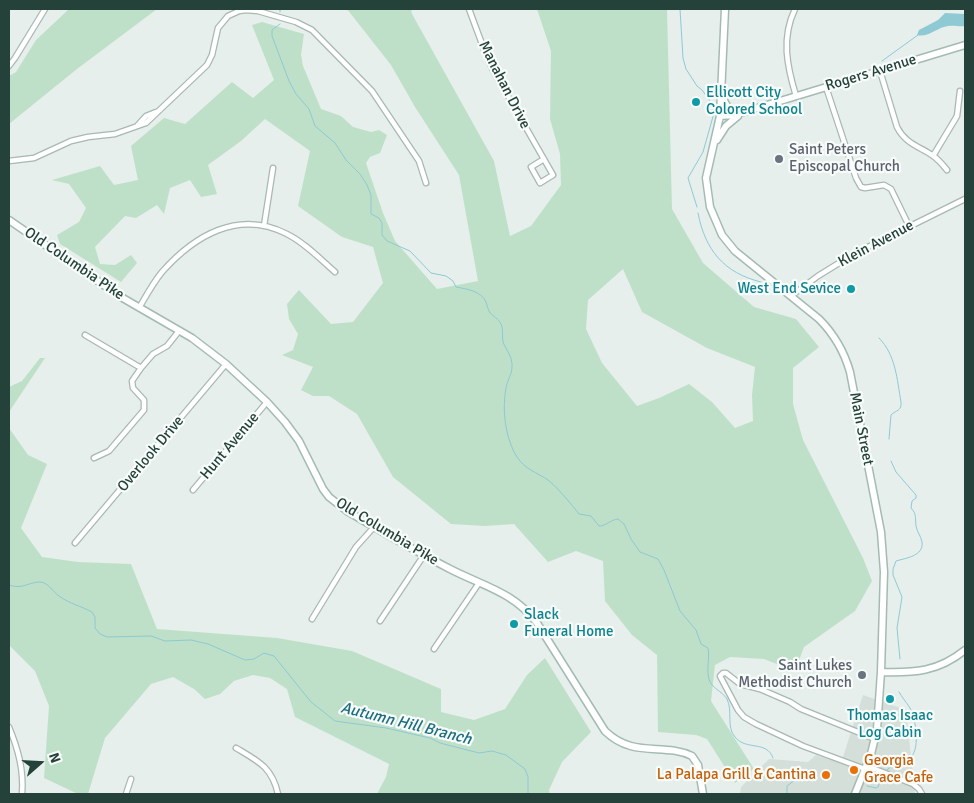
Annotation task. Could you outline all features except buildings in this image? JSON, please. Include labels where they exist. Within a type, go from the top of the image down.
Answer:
[{"type":"street","points":[[9,66],[45,9]]},
{"type":"street","name":"Manahan Drive","points":[[469,9],[493,70],[544,159],[553,175],[540,183],[531,167],[544,159]]},
{"type":"street","name":"Main Street","points":[[726,9],[720,116],[706,178],[710,207],[722,235],[745,260],[819,319],[834,336],[841,348],[850,372],[883,545],[881,672],[875,739],[855,794]]},
{"type":"street","points":[[795,9],[788,25],[786,55],[796,96]]},
{"type":"street","points":[[9,161],[34,158],[78,139],[115,134],[149,121],[156,112],[207,65],[212,55],[216,34],[224,20],[239,11],[258,11],[296,22],[312,30],[348,66],[372,91],[416,157],[426,183]]},
{"type":"street","name":"Rogers Avenue","points":[[720,116],[727,117],[741,113],[965,45]]},
{"type":"street","points":[[880,71],[900,134],[911,144],[933,156],[947,170]]},
{"type":"street","points":[[826,87],[859,184],[865,188],[884,186],[891,189],[910,226]]},
{"type":"street","points":[[933,156],[957,116],[960,91]]},
{"type":"street","points":[[721,92],[730,110],[741,113]]},
{"type":"street","points":[[711,153],[719,136],[731,121],[741,113]]},
{"type":"street","points":[[264,226],[273,168]]},
{"type":"street","name":"Klein Avenue","points":[[791,296],[818,276],[852,255],[965,199]]},
{"type":"street","name":"Old Columbia Pike","points":[[9,220],[74,266],[139,308],[197,342],[226,364],[267,402],[293,431],[329,497],[347,511],[424,555],[516,601],[530,614],[605,731],[618,741],[636,748],[681,752],[692,756],[698,766],[703,794]]},
{"type":"street","points":[[139,308],[162,272],[194,242],[225,227],[237,225],[264,226],[285,233],[335,272]]},
{"type":"street","points":[[94,458],[109,451],[144,410],[144,400],[135,391],[132,384],[133,378],[153,354],[167,346],[179,331]]},
{"type":"street","points":[[85,335],[141,368]]},
{"type":"street","name":"Overlook Drive","points":[[76,543],[226,364]]},
{"type":"street","name":"Hunt Avenue","points":[[193,490],[267,402]]},
{"type":"street","points":[[312,619],[356,548],[374,527]]},
{"type":"street","points":[[380,621],[424,555]]},
{"type":"street","points":[[434,649],[479,583]]},
{"type":"street","points":[[881,672],[924,671],[948,663],[965,650]]},
{"type":"street","points":[[875,739],[801,709],[760,689],[740,684],[726,673],[722,674],[721,680],[744,717],[803,746],[883,772],[916,786],[922,794]]},
{"type":"street","points":[[9,727],[22,766],[22,794]]},
{"type":"street","points":[[236,748],[263,765],[273,778],[278,794]]},
{"type":"street","points":[[126,794],[130,779]]},
{"type":"shaded area","points":[[863,695],[906,710],[915,794],[740,794],[741,787],[769,759],[808,762],[816,755],[841,763]]},
{"type":"green space","points":[[69,9],[157,9],[77,69],[9,124],[9,76],[16,72],[36,40]]},
{"type":"green space","points":[[347,9],[411,9],[412,14],[494,161],[510,236],[531,226],[561,185],[560,154],[550,119],[551,51],[537,9],[667,9],[672,209],[703,263],[754,307],[796,319],[819,347],[793,368],[793,404],[803,440],[863,558],[872,581],[855,611],[804,647],[795,671],[764,659],[730,657],[715,665],[711,701],[754,769],[735,783],[707,739],[696,735],[658,732],[657,655],[632,635],[605,601],[603,561],[576,551],[548,562],[514,524],[485,526],[451,524],[393,477],[357,414],[329,396],[313,396],[301,390],[313,367],[282,355],[293,350],[298,334],[289,319],[287,304],[299,290],[331,324],[353,322],[383,283],[373,247],[342,237],[298,206],[310,151],[265,119],[241,141],[208,165],[217,194],[201,197],[190,180],[170,188],[164,214],[157,205],[136,218],[125,216],[95,247],[100,264],[115,265],[131,255],[137,263],[121,282],[60,244],[57,235],[79,222],[86,208],[69,184],[52,180],[100,166],[114,185],[138,180],[131,146],[164,118],[185,124],[232,82],[253,98],[274,80],[252,25],[262,22],[304,34],[301,55],[303,66],[321,109],[341,116],[353,127],[371,132],[379,130],[387,135],[380,153],[370,157],[366,163],[395,241],[437,289],[478,281],[459,175],[415,107],[391,65]],"holes":[[[623,269],[642,312],[707,348],[755,367],[752,395],[753,421],[735,428],[712,402],[689,384],[637,406],[602,363],[586,329],[588,300]]]},
{"type":"green space","points":[[40,358],[45,358],[9,412],[9,387],[22,381]]},
{"type":"green space","points":[[9,428],[28,455],[47,464],[21,528],[42,557],[78,562],[131,564],[157,629],[277,638],[352,651],[441,689],[441,712],[474,720],[505,709],[527,675],[545,658],[591,732],[562,762],[549,790],[550,794],[377,794],[386,777],[389,764],[295,717],[287,689],[270,678],[253,675],[234,681],[220,694],[205,699],[194,689],[173,677],[151,684],[105,738],[88,794],[78,794],[44,778],[49,706],[35,671],[9,645]]},
{"type":"water","points":[[945,13],[965,14],[965,26],[948,26],[929,34],[917,35],[919,30],[938,20]]},
{"type":"waterway","points":[[680,9],[683,58],[686,69],[710,101],[714,113],[703,152],[688,178],[697,207]]},
{"type":"waterway","points":[[280,24],[272,30],[272,36],[289,81],[296,94],[309,109],[315,126],[335,143],[346,160],[360,174],[367,185],[371,195],[371,214],[379,218],[382,223],[382,235],[387,241],[410,251],[431,273],[446,276],[453,281],[456,287],[481,295],[490,313],[500,322],[503,342],[512,363],[505,396],[505,421],[508,437],[517,457],[527,468],[553,484],[579,514],[591,516],[599,526],[618,519],[624,524],[640,552],[658,559],[680,611],[696,630],[701,644],[708,648],[709,679],[712,685],[727,699],[730,709],[732,733],[745,744],[766,749],[773,758]]},
{"type":"waterway","points":[[882,61],[918,35]]},
{"type":"waterway","points":[[698,213],[706,238],[718,258],[737,273],[761,282]]},
{"type":"waterway","points":[[879,338],[885,345],[892,360],[901,402],[900,409],[891,415],[889,439]]},
{"type":"waterway","points":[[891,461],[896,472],[916,495],[916,498],[912,501],[911,508],[915,514],[922,542],[922,547],[917,553],[896,561],[893,569],[893,575],[902,597],[897,628],[900,659]]},
{"type":"waterway","name":"Autumn Hill Branch","points":[[9,489],[9,499]]},
{"type":"waterway","name":"Autumn Hill Branch","points":[[9,585],[18,587],[43,582],[63,599],[92,612],[95,617],[95,628],[100,634],[107,637],[151,636],[165,641],[191,640],[208,644],[245,660],[254,659],[264,653],[274,656],[311,702],[335,721],[386,728],[430,738],[440,743],[479,753],[492,751],[506,755],[525,769],[528,777],[528,794]]},
{"type":"waterway","points":[[885,772],[887,769],[909,759],[915,749],[914,719],[910,708],[899,692]]},
{"type":"waterway","points":[[916,740],[921,735]]},
{"type":"waterway","points":[[787,786],[808,770],[813,769]]},
{"type":"waterway","points":[[867,786],[878,787],[883,775]]},
{"type":"waterway","points":[[787,787],[787,794]]},
{"type":"place","name":"Ellicott City Colored School","points":[[696,102]]},
{"type":"place","name":"Saint Peters Episcopal Church","points":[[779,159]]},
{"type":"place","name":"West End Sevice","points":[[851,289]]},
{"type":"place","name":"Slack Funeral Home","points":[[514,624]]},
{"type":"place","name":"Saint Lukes Methodist Church","points":[[862,675]]},
{"type":"place","name":"Thomas Isaac Log Cabin","points":[[890,699]]},
{"type":"place","name":"Georgia Grace Cafe","points":[[854,770]]},
{"type":"place","name":"La Palapa Grill & Cantina","points":[[826,775]]}]
